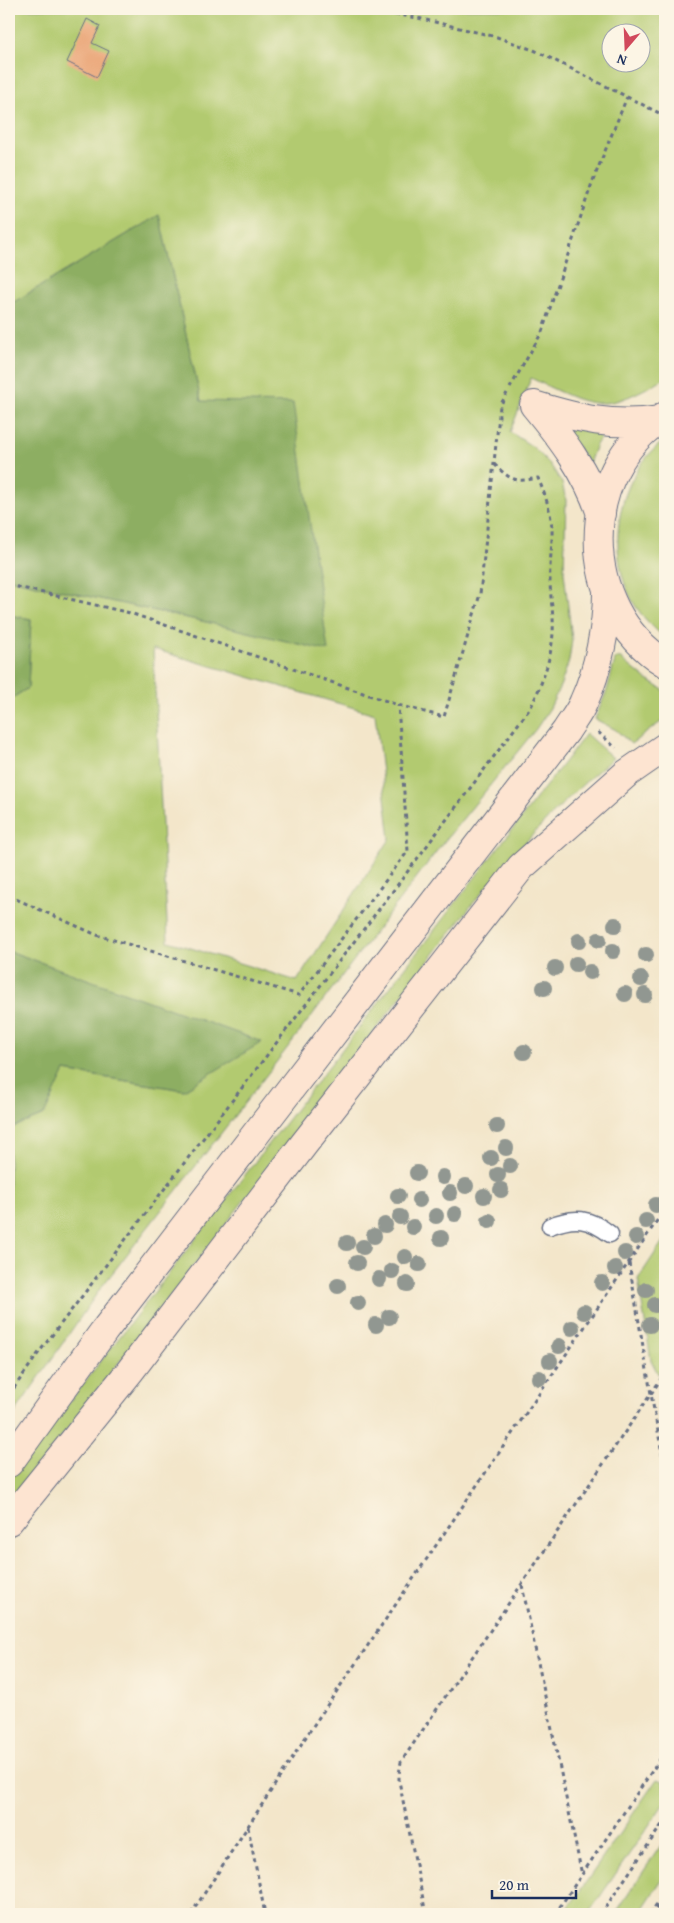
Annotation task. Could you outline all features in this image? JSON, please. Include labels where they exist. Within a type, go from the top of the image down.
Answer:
[{"type":"street","points":[[601,514],[593,490],[585,475],[557,433],[534,405],[577,419],[613,423],[662,418]]},
{"type":"street","points":[[662,418],[636,438],[622,457],[612,478],[601,514],[598,546],[600,569],[607,592],[620,619],[630,632],[657,658],[665,663]]},
{"type":"street","points":[[9,1463],[104,1331],[566,731],[584,702],[591,681],[606,617],[607,592]]},
{"type":"street","points":[[9,1521],[130,1371],[304,1144],[521,867],[626,774],[665,747]]},
{"type":"lane","points":[[550,1226],[563,1220],[577,1219],[589,1221],[600,1226],[610,1234]]},
{"type":"path","points":[[355,9],[418,18],[497,37],[521,45],[665,116]]},
{"type":"path","points":[[9,1396],[40,1352],[384,903],[531,707],[544,677],[552,640],[551,516],[538,478],[523,481],[509,478],[494,464]]},
{"type":"path","points":[[9,585],[130,612],[398,705],[444,717]]},
{"type":"path","points":[[9,896],[96,935],[299,995],[408,851],[398,705]]},
{"type":"path","points":[[597,731],[620,752]]},
{"type":"path","points":[[191,1914],[313,1726],[665,1209]]},
{"type":"path","points":[[629,1262],[665,1469]]},
{"type":"path","points":[[426,1914],[399,1781],[401,1762],[665,1373]]},
{"type":"path","points":[[522,1585],[582,1875]]},
{"type":"path","points":[[555,1914],[665,1752]]},
{"type":"path","points":[[601,1914],[665,1820]]},
{"type":"path","points":[[248,1826],[265,1914]]},
{"type":"path","points":[[650,1914],[665,1892]]},
{"type":"path","points":[[655,1907],[665,1913]]},
{"type":"green space","points":[[9,9],[645,9],[665,15],[665,378],[626,398],[598,403],[570,396],[531,378],[510,432],[533,447],[550,464],[562,483],[566,500],[564,572],[572,640],[569,661],[550,708],[536,729],[439,848],[285,1051],[100,1289],[9,1421],[9,1129],[44,1115],[64,1071],[184,1090],[261,1042],[9,951],[9,700],[28,688],[31,619],[9,615],[9,579],[328,650],[201,401],[159,215],[9,305]],"holes":[[[153,649],[375,714],[390,839],[297,981],[168,941]]]},
{"type":"green space","points":[[159,215],[201,401],[293,403],[328,651],[9,579],[9,305]]},
{"type":"green space","points":[[557,421],[603,434],[596,445],[589,463]]},
{"type":"green space","points":[[665,440],[665,638],[643,617],[630,597],[621,570],[618,550],[618,529],[628,489],[637,470]]},
{"type":"green space","points":[[9,615],[31,619],[28,688],[9,700]]},
{"type":"green space","points":[[617,658],[620,658],[646,679],[665,691],[665,719],[631,744],[616,730],[595,719]]},
{"type":"green space","points":[[586,734],[613,758],[538,829],[471,906],[9,1505],[9,1480]]},
{"type":"green space","points":[[9,951],[262,1042],[184,1090],[65,1071],[44,1115],[9,1129]]},
{"type":"green space","points":[[665,1238],[665,1369],[658,1374],[651,1360],[638,1279]]},
{"type":"green space","points":[[657,1779],[663,1781],[665,1802],[588,1914],[564,1914]]},
{"type":"green space","points":[[665,1839],[665,1875],[639,1914],[615,1914]]},
{"type":"building","points":[[87,19],[100,26],[92,43],[109,51],[97,77],[67,62]]}]
